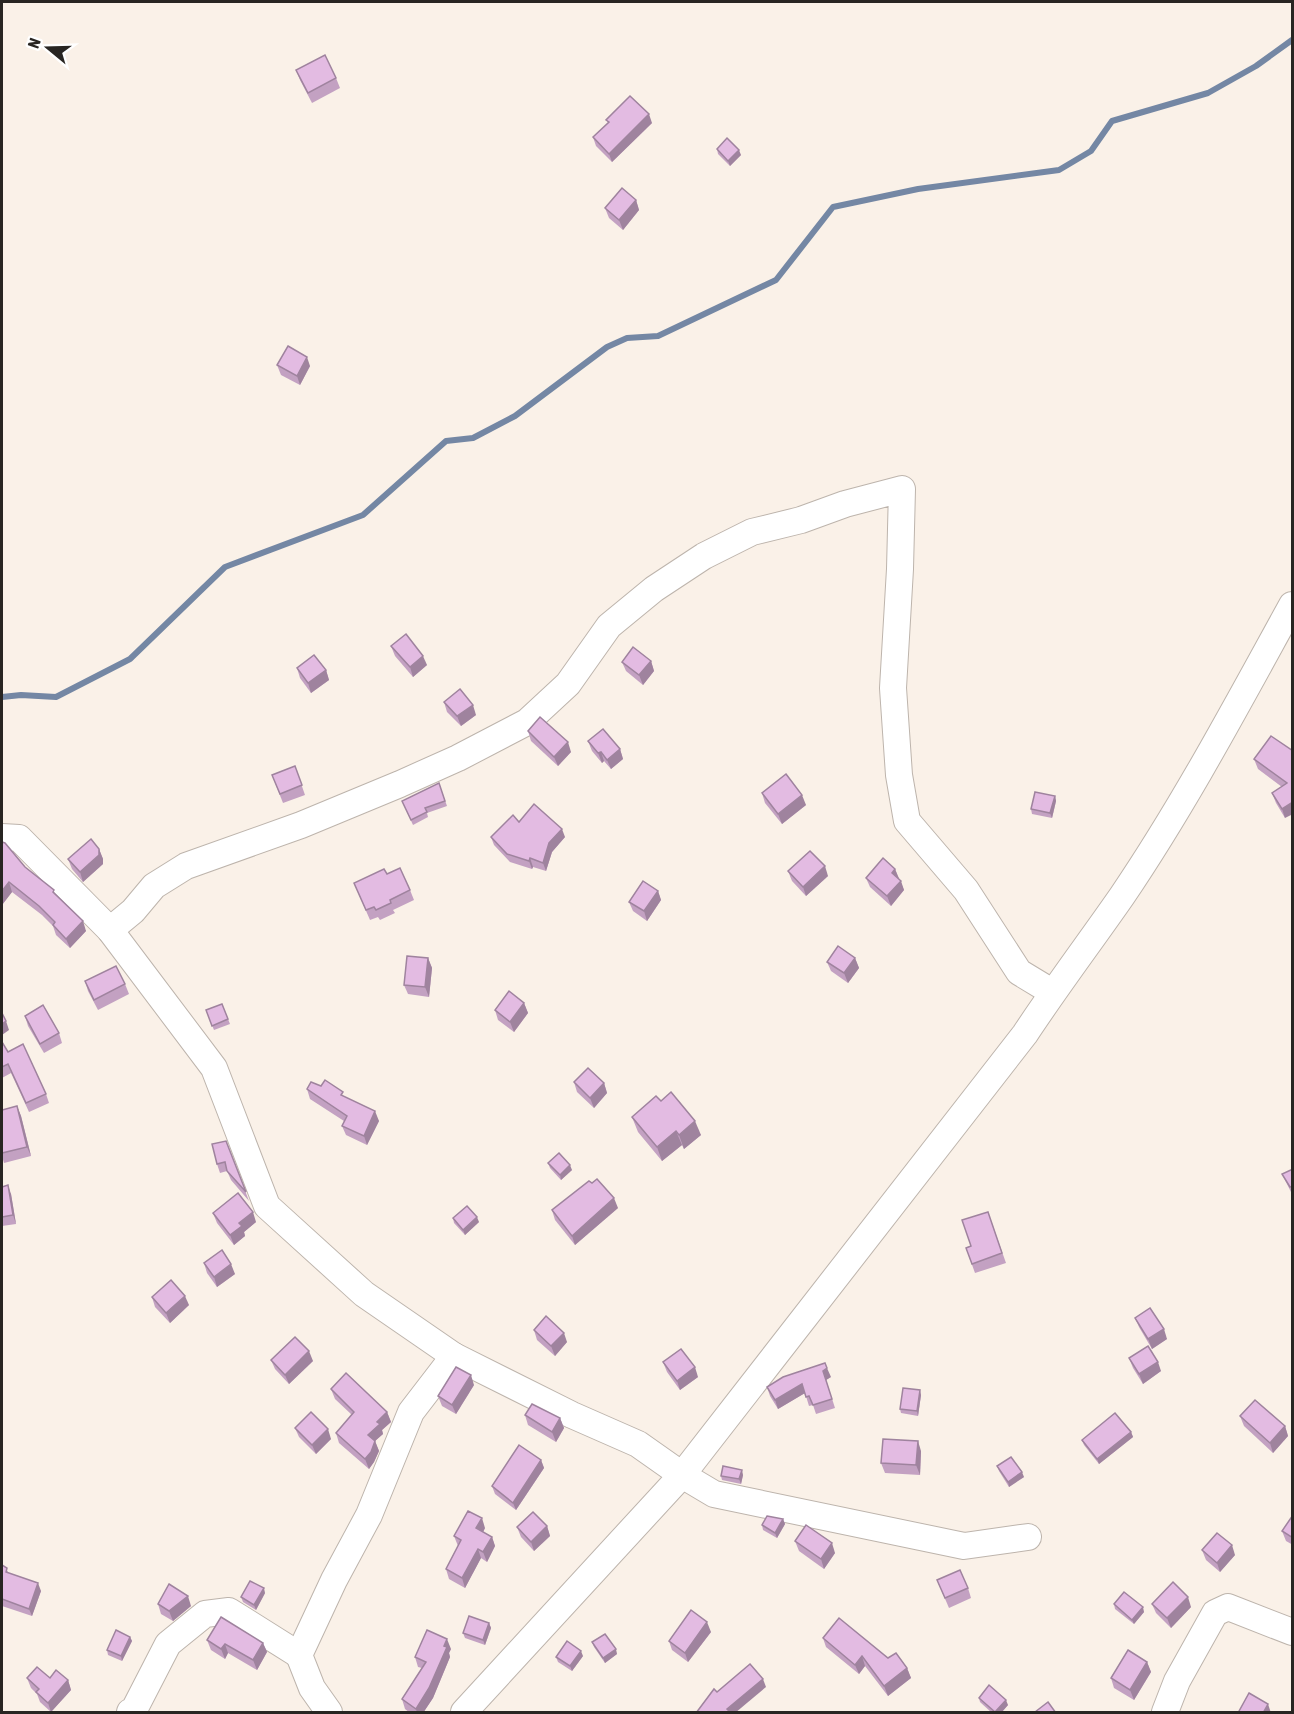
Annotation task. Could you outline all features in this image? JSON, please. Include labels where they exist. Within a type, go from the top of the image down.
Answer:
[{"type":"street","points":[[110,930],[133,912],[154,886],[186,866],[301,825],[389,788],[458,758],[526,722],[568,684],[609,626],[654,589],[704,556],[752,532],[801,520],[845,504],[902,489],[893,688],[899,775],[907,821],[966,890],[1019,972],[1052,992]]},
{"type":"street","points":[[464,1713],[682,1475],[1025,1034],[1052,992],[1122,895],[1177,808],[1293,605]]},
{"type":"street","points":[[2,837],[19,838],[110,930],[214,1068],[267,1206],[364,1294],[454,1356],[572,1415],[638,1443],[682,1475],[714,1494],[964,1546],[1028,1537]]},
{"type":"street","points":[[300,1655],[333,1580],[369,1515],[411,1412],[454,1356]]},
{"type":"street","points":[[1165,1713],[1177,1681],[1215,1613],[1228,1607],[1293,1632]]},
{"type":"street","points":[[130,1713],[134,1710],[168,1644],[205,1614],[230,1611],[300,1655],[312,1688],[329,1713]]},
{"type":"building","points":[[325,55],[336,78],[308,93],[296,70]]},
{"type":"building","points":[[630,96],[649,114],[609,154],[593,137],[609,122],[606,120]]},
{"type":"building","points":[[727,138],[739,150],[728,161],[717,149]]},
{"type":"building","points":[[622,188],[636,200],[619,220],[605,208]]},
{"type":"building","points":[[288,346],[307,357],[297,376],[277,365]]},
{"type":"building","points":[[406,634],[423,656],[410,667],[391,646]]},
{"type":"building","points":[[633,647],[651,661],[639,675],[622,662]]},
{"type":"building","points":[[314,655],[326,670],[308,683],[297,668]]},
{"type":"building","points":[[460,689],[473,705],[457,716],[444,702]]},
{"type":"building","points":[[540,717],[568,742],[554,757],[528,731]]},
{"type":"building","points":[[603,729],[620,749],[607,760],[588,741]]},
{"type":"building","points":[[1271,736],[1293,751],[1293,802],[1282,809],[1272,793],[1287,783],[1254,759]]},
{"type":"building","points":[[295,766],[302,785],[280,794],[272,775]]},
{"type":"building","points":[[786,774],[802,795],[778,814],[762,793]]},
{"type":"building","points":[[439,783],[445,801],[425,808],[427,812],[411,820],[402,801]]},
{"type":"building","points":[[1035,792],[1055,796],[1050,813],[1031,809]]},
{"type":"building","points":[[534,804],[562,829],[549,843],[543,863],[507,854],[491,837],[513,815],[519,822]]},
{"type":"building","points":[[91,839],[99,849],[99,855],[80,872],[68,859]]},
{"type":"building","points":[[2,842],[25,867],[54,890],[53,892],[83,921],[66,939],[53,925],[55,922],[39,906],[9,882],[2,891]]},
{"type":"building","points":[[810,851],[825,866],[803,887],[788,871]]},
{"type":"building","points":[[883,858],[895,869],[892,873],[901,881],[887,896],[866,878]]},
{"type":"building","points":[[400,868],[410,890],[376,910],[374,907],[366,910],[354,883],[384,869],[387,874]]},
{"type":"building","points":[[643,881],[658,891],[644,911],[629,902]]},
{"type":"building","points":[[838,946],[855,958],[844,973],[827,962]]},
{"type":"building","points":[[407,956],[428,958],[425,987],[404,985]]},
{"type":"building","points":[[116,966],[125,984],[94,1000],[85,981]]},
{"type":"building","points":[[509,991],[524,1003],[510,1022],[495,1010]]},
{"type":"building","points":[[222,1004],[228,1019],[212,1026],[206,1010]]},
{"type":"building","points":[[43,1005],[59,1033],[40,1044],[25,1016]]},
{"type":"building","points":[[2,1042],[8,1052],[23,1044],[46,1094],[26,1103],[8,1064],[2,1067]]},
{"type":"building","points":[[588,1068],[604,1083],[590,1098],[574,1082]]},
{"type":"building","points":[[325,1080],[343,1092],[341,1095],[375,1111],[364,1136],[342,1126],[347,1116],[307,1089],[311,1082],[321,1086]]},
{"type":"building","points":[[671,1092],[695,1121],[679,1135],[676,1131],[657,1147],[632,1117],[656,1096],[661,1101]]},
{"type":"building","points":[[17,1106],[27,1147],[2,1153],[2,1110]]},
{"type":"building","points":[[226,1141],[246,1192],[227,1171],[225,1162],[217,1164],[212,1144]]},
{"type":"building","points":[[559,1153],[570,1165],[560,1175],[548,1163]]},
{"type":"building","points":[[1293,1169],[1293,1186],[1290,1187],[1282,1174]]},
{"type":"building","points":[[597,1179],[614,1198],[572,1236],[552,1210],[589,1181],[592,1183]]},
{"type":"building","points":[[8,1185],[13,1215],[2,1217],[2,1187]]},
{"type":"building","points":[[238,1193],[253,1212],[239,1223],[242,1226],[230,1235],[213,1213]]},
{"type":"building","points":[[467,1206],[477,1217],[463,1230],[453,1218]]},
{"type":"building","points":[[988,1212],[1002,1253],[972,1264],[966,1248],[971,1246],[962,1220]]},
{"type":"building","points":[[222,1250],[231,1264],[214,1277],[204,1263]]},
{"type":"building","points":[[171,1280],[185,1296],[166,1313],[152,1297]]},
{"type":"building","points":[[1150,1308],[1164,1329],[1148,1339],[1135,1318]]},
{"type":"building","points":[[546,1316],[564,1333],[551,1346],[534,1330]]},
{"type":"building","points":[[295,1337],[309,1351],[285,1375],[271,1360]]},
{"type":"building","points":[[1148,1346],[1158,1362],[1139,1374],[1129,1358]]},
{"type":"building","points":[[681,1349],[695,1367],[677,1381],[663,1362]]},
{"type":"building","points":[[825,1363],[827,1368],[823,1371],[832,1399],[813,1405],[809,1396],[806,1397],[802,1384],[775,1400],[767,1387],[783,1377]]},
{"type":"building","points":[[456,1367],[471,1375],[452,1405],[438,1396]]},
{"type":"building","points":[[346,1373],[387,1412],[377,1422],[380,1424],[368,1435],[375,1441],[371,1452],[365,1459],[336,1433],[354,1412],[331,1389]]},
{"type":"building","points":[[903,1388],[920,1390],[917,1411],[900,1409]]},
{"type":"building","points":[[1255,1400],[1285,1426],[1270,1443],[1240,1416]]},
{"type":"building","points":[[532,1404],[560,1418],[552,1432],[525,1415]]},
{"type":"building","points":[[311,1412],[328,1429],[312,1445],[295,1428]]},
{"type":"building","points":[[1115,1413],[1131,1432],[1097,1459],[1082,1440]]},
{"type":"building","points":[[883,1439],[918,1441],[916,1465],[881,1463]]},
{"type":"building","points":[[519,1445],[541,1460],[513,1503],[492,1486]]},
{"type":"building","points":[[1011,1457],[1022,1472],[1008,1482],[997,1466]]},
{"type":"building","points":[[723,1466],[742,1470],[739,1479],[721,1476]]},
{"type":"building","points":[[468,1511],[482,1518],[476,1528],[492,1537],[483,1552],[478,1549],[462,1578],[446,1569],[461,1540],[454,1536]]},
{"type":"building","points":[[533,1512],[547,1526],[531,1542],[517,1527]]},
{"type":"building","points":[[1293,1515],[1293,1538],[1282,1531]]},
{"type":"building","points":[[767,1516],[783,1519],[775,1533],[762,1525]]},
{"type":"building","points":[[806,1525],[832,1543],[821,1559],[795,1541]]},
{"type":"building","points":[[1217,1533],[1232,1545],[1217,1563],[1202,1550]]},
{"type":"building","points":[[2,1565],[7,1568],[6,1572],[38,1583],[29,1609],[2,1599]]},
{"type":"building","points":[[960,1570],[968,1588],[945,1598],[937,1580]]},
{"type":"building","points":[[250,1581],[264,1588],[254,1605],[241,1597]]},
{"type":"building","points":[[1173,1582],[1188,1597],[1167,1618],[1152,1604]]},
{"type":"building","points":[[169,1584],[188,1596],[169,1611],[158,1604]]},
{"type":"building","points":[[1124,1592],[1143,1607],[1132,1620],[1114,1604]]},
{"type":"building","points":[[691,1610],[707,1622],[685,1653],[669,1641]]},
{"type":"building","points":[[469,1616],[489,1623],[483,1640],[463,1633]]},
{"type":"building","points":[[221,1617],[263,1643],[253,1660],[225,1644],[221,1649],[207,1640]]},
{"type":"building","points":[[839,1618],[888,1658],[896,1653],[907,1668],[884,1686],[862,1656],[855,1665],[823,1638]]},
{"type":"building","points":[[116,1630],[130,1637],[121,1656],[107,1650]]},
{"type":"building","points":[[427,1630],[447,1639],[444,1646],[447,1647],[429,1688],[416,1709],[402,1699],[426,1662],[415,1657]]},
{"type":"building","points":[[605,1634],[616,1649],[603,1658],[592,1642]]},
{"type":"building","points":[[567,1641],[581,1651],[570,1666],[556,1657]]},
{"type":"building","points":[[1128,1650],[1147,1662],[1130,1690],[1111,1678]]},
{"type":"building","points":[[750,1664],[763,1679],[727,1709],[731,1713],[696,1713],[714,1689],[717,1692]]},
{"type":"building","points":[[37,1667],[50,1678],[56,1670],[68,1680],[48,1703],[36,1692],[39,1689],[27,1678]]},
{"type":"building","points":[[989,1685],[1006,1700],[995,1712],[979,1698]]},
{"type":"building","points":[[1249,1693],[1268,1704],[1263,1713],[1238,1713]]},
{"type":"building","points":[[1048,1702],[1056,1713],[1035,1712]]},
{"type":"waterway","points":[[2,697],[21,695],[56,697],[130,659],[225,567],[363,515],[446,441],[473,438],[515,416],[607,347],[627,338],[658,336],[776,280],[833,207],[918,189],[1059,170],[1091,151],[1112,121],[1208,93],[1256,66],[1292,40]]}]
